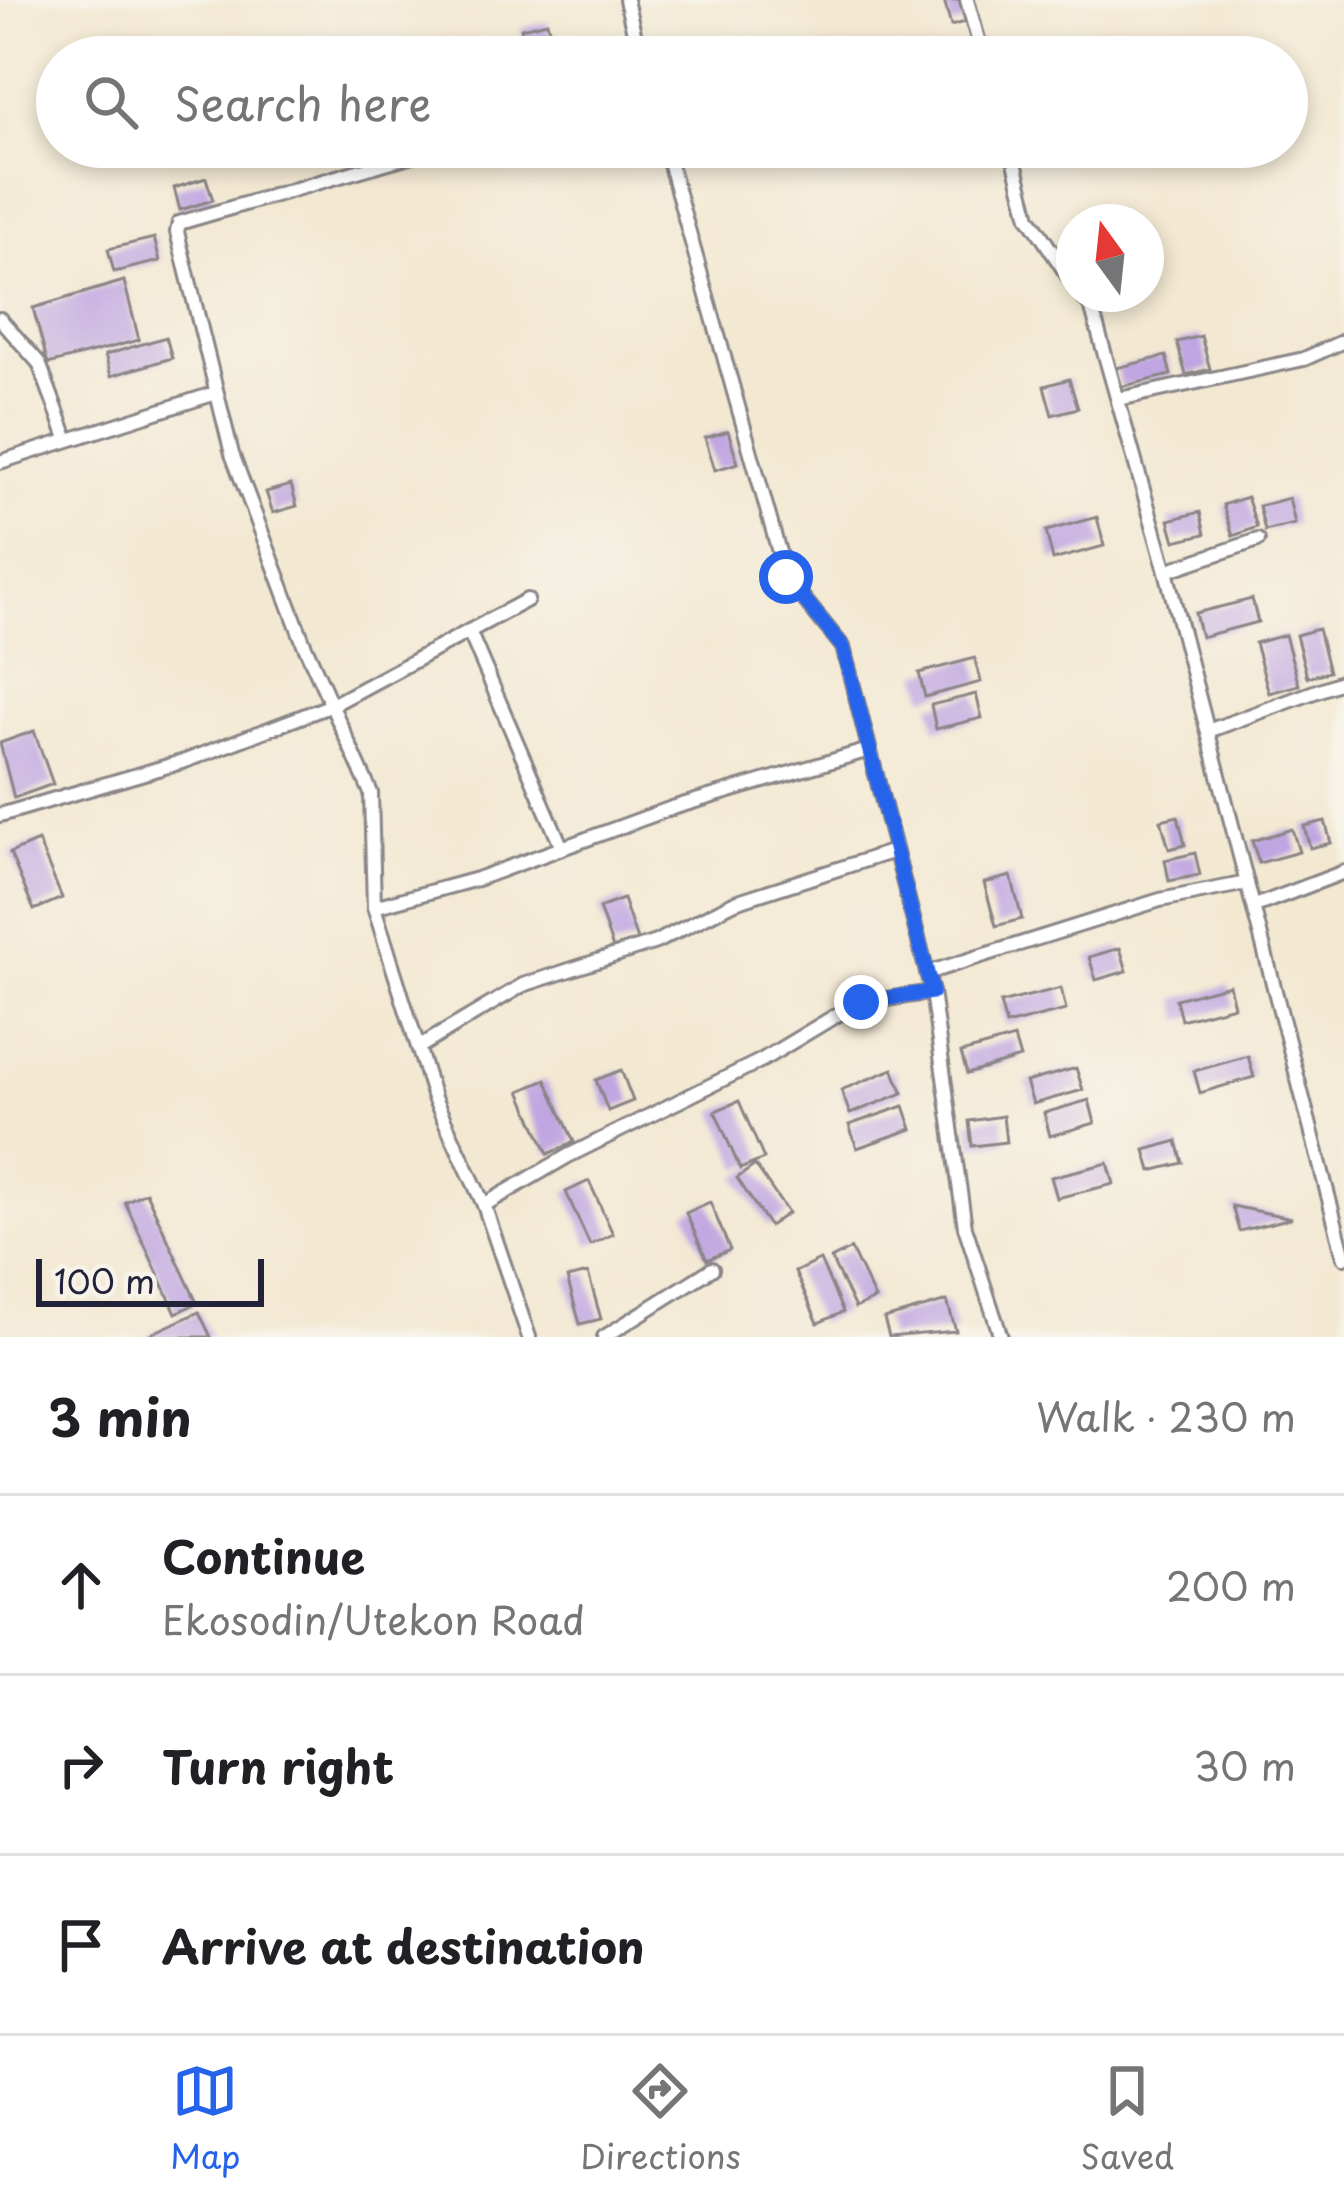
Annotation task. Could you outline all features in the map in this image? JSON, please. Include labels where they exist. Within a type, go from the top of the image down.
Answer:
[{"type":"street","points":[[626,0],[635,36]]},
{"type":"street","points":[[967,0],[977,36]]},
{"type":"street","points":[[368,168],[179,223],[196,322],[232,454],[371,793],[374,908],[434,1098],[484,1205],[529,1337]]},
{"type":"street","points":[[671,168],[786,577],[843,647],[932,992],[965,1227],[1001,1337]]},
{"type":"street","points":[[1016,168],[1029,217],[1056,258]]},
{"type":"street","points":[[1093,312],[1166,571],[1344,1257]]},
{"type":"street","points":[[0,320],[39,363],[67,438]]},
{"type":"street","points":[[1119,399],[1304,359],[1344,341]]},
{"type":"street","points":[[0,462],[216,393]]},
{"type":"street","points":[[1166,571],[1258,540]]},
{"type":"street","points":[[0,815],[185,761],[332,706],[527,600]]},
{"type":"street","points":[[469,632],[562,848]]},
{"type":"street","points":[[1208,731],[1344,681]]},
{"type":"street","points":[[374,908],[671,808],[869,750]]},
{"type":"street","points":[[419,1047],[523,985],[656,942],[735,902],[894,850]]},
{"type":"street","points":[[1255,906],[1344,872]]},
{"type":"street","points":[[927,973],[1097,924],[1160,900],[1247,883]]},
{"type":"street","points":[[484,1205],[568,1156],[762,1060],[855,1004],[932,992]]},
{"type":"street","points":[[604,1337],[623,1332],[712,1269]]},
{"type":"building","points":[[944,0],[962,0],[968,21],[951,26]]},
{"type":"building","points":[[547,22],[551,36],[523,36],[521,28]]},
{"type":"building","points":[[206,178],[213,200],[180,210],[174,188]]},
{"type":"building","points":[[154,238],[160,261],[114,272],[108,249]]},
{"type":"building","points":[[124,281],[139,340],[48,364],[33,308]]},
{"type":"building","points":[[1201,336],[1210,369],[1186,375],[1177,342]]},
{"type":"building","points":[[166,337],[172,358],[111,376],[105,355]]},
{"type":"building","points":[[1166,356],[1171,375],[1120,387],[1116,368]]},
{"type":"building","points":[[1069,379],[1078,408],[1052,415],[1044,386]]},
{"type":"building","points":[[728,431],[738,463],[715,470],[705,438]]},
{"type":"building","points":[[291,485],[297,506],[273,513],[266,492]]},
{"type":"building","points":[[1247,497],[1257,527],[1233,536],[1223,505]]},
{"type":"building","points":[[1289,498],[1295,524],[1265,531],[1259,506]]},
{"type":"building","points":[[1200,512],[1205,534],[1175,541],[1169,520]]},
{"type":"building","points":[[1097,517],[1104,546],[1053,560],[1046,531]]},
{"type":"building","points":[[1252,599],[1258,622],[1201,637],[1195,613]]},
{"type":"building","points":[[1318,629],[1329,672],[1307,677],[1296,635]]},
{"type":"building","points":[[1285,635],[1299,685],[1269,693],[1255,643]]},
{"type":"building","points":[[975,658],[981,682],[925,697],[919,673]]},
{"type":"building","points":[[976,694],[982,718],[936,729],[931,705]]},
{"type":"building","points":[[34,731],[53,784],[14,798],[0,743]]},
{"type":"building","points":[[1178,816],[1185,845],[1169,849],[1161,820]]},
{"type":"building","points":[[1325,821],[1331,843],[1310,848],[1304,826]]},
{"type":"building","points":[[1292,829],[1299,852],[1259,863],[1252,841]]},
{"type":"building","points":[[38,841],[62,898],[34,910],[10,853]]},
{"type":"building","points":[[1195,853],[1200,875],[1169,881],[1165,860]]},
{"type":"building","points":[[1011,876],[1022,919],[996,926],[984,883]]},
{"type":"building","points":[[623,899],[637,940],[613,948],[599,908]]},
{"type":"building","points":[[1120,948],[1127,971],[1096,980],[1089,957]]},
{"type":"building","points":[[1229,985],[1234,1006],[1181,1020],[1176,999]]},
{"type":"building","points":[[1061,988],[1066,1010],[1006,1025],[1000,1003]]},
{"type":"building","points":[[1014,1038],[1020,1058],[967,1074],[961,1053]]},
{"type":"building","points":[[1248,1056],[1254,1077],[1200,1093],[1194,1071]]},
{"type":"building","points":[[1076,1068],[1083,1090],[1033,1104],[1026,1082]]},
{"type":"building","points":[[893,1069],[903,1093],[850,1114],[841,1090]]},
{"type":"building","points":[[621,1070],[633,1101],[608,1111],[596,1080]]},
{"type":"building","points":[[546,1080],[574,1142],[548,1154],[520,1091]]},
{"type":"building","points":[[1089,1100],[1095,1123],[1050,1136],[1044,1113]]},
{"type":"building","points":[[739,1101],[764,1159],[740,1169],[715,1111]]},
{"type":"building","points":[[904,1106],[912,1129],[857,1148],[849,1125]]},
{"type":"building","points":[[1003,1116],[1006,1142],[972,1146],[969,1121]]},
{"type":"building","points":[[1177,1141],[1183,1163],[1151,1171],[1145,1150]]},
{"type":"building","points":[[1108,1163],[1114,1184],[1057,1198],[1051,1177]]},
{"type":"building","points":[[755,1165],[788,1213],[769,1226],[737,1178]]},
{"type":"building","points":[[589,1181],[613,1234],[590,1245],[566,1192]]},
{"type":"building","points":[[146,1192],[197,1303],[176,1313],[125,1202]]},
{"type":"building","points":[[710,1202],[730,1250],[707,1260],[686,1213]]},
{"type":"building","points":[[1232,1206],[1292,1218],[1239,1231]]},
{"type":"building","points":[[851,1249],[875,1299],[855,1308],[831,1259]]},
{"type":"building","points":[[820,1260],[843,1312],[818,1323],[795,1272]]},
{"type":"building","points":[[588,1273],[601,1319],[580,1324],[567,1278]]},
{"type":"building","points":[[947,1301],[956,1331],[889,1337],[884,1319]]},
{"type":"building","points":[[199,1312],[211,1337],[144,1337]]},
{"type":"route","points":[[786,577],[843,647],[932,992],[861,1002]]}]
